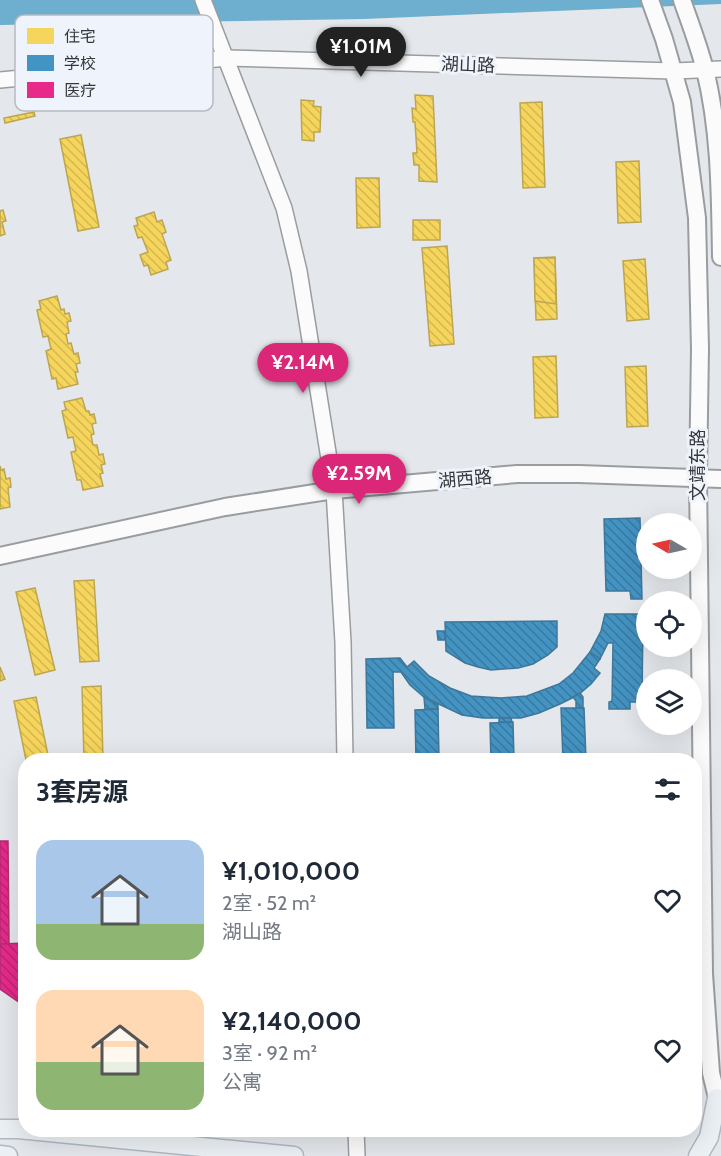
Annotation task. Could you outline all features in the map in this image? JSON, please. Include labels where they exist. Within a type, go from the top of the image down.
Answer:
[{"type":"main road","name":"文靖东路","points":[[650,0],[682,102],[697,218],[700,349],[698,478],[701,753]]},
{"type":"main road","points":[[682,0],[695,38],[713,69],[713,115],[721,257]]},
{"type":"main road","name":"湖西路","points":[[0,556],[225,507],[334,490],[517,474],[721,478]]},
{"type":"main road","name":"文靖东路","points":[[702,809],[707,1035],[719,1106]]},
{"type":"main road","points":[[698,1156],[709,1137],[719,1106]]},
{"type":"main road","points":[[0,1129],[18,1129]]},
{"type":"main road","points":[[100,1137],[294,1156]]},
{"type":"main road","points":[[0,1155],[8,1156]]},
{"type":"street","points":[[203,0],[209,15]]},
{"type":"street","points":[[213,24],[284,208],[299,271],[334,490],[343,642],[345,753]]},
{"type":"street","name":"湖山路","points":[[213,59],[674,71],[713,69]]},
{"type":"street","name":"湖山路","points":[[0,80],[15,79]]},
{"type":"street","points":[[356,1137],[357,1156]]},
{"type":"water","points":[[0,0],[721,0],[721,4],[364,19],[213,21],[213,15],[15,15],[15,25],[0,25]]},
{"type":"building: 住宅","points":[[415,95],[433,96],[437,182],[419,181],[419,165],[414,165],[413,153],[417,153],[412,108],[416,109]]},
{"type":"building: 住宅","points":[[301,100],[314,101],[313,106],[321,107],[320,132],[314,132],[314,141],[302,140]]},
{"type":"building: 住宅","points":[[542,102],[545,187],[523,188],[520,103]]},
{"type":"building: 住宅","points":[[34,112],[35,116],[5,123],[4,118]]},
{"type":"building: 住宅","points":[[81,135],[99,227],[78,231],[60,139]]},
{"type":"building: 住宅","points":[[639,161],[641,222],[618,223],[616,162]]},
{"type":"building: 住宅","points":[[356,178],[379,178],[380,227],[357,228]]},
{"type":"building: 住宅","points":[[3,210],[6,221],[2,222],[5,234],[0,236],[0,211]]},
{"type":"building: 住宅","points":[[154,212],[157,222],[162,220],[166,232],[162,234],[171,260],[166,262],[168,269],[151,275],[148,265],[144,266],[140,255],[148,252],[142,237],[138,238],[134,226],[138,225],[136,218]]},
{"type":"building: 住宅","points":[[413,220],[440,220],[440,240],[413,240]]},
{"type":"building: 住宅","points":[[447,246],[454,344],[430,346],[422,248]]},
{"type":"building: 住宅","points":[[555,257],[557,319],[536,320],[534,258]]},
{"type":"building: 住宅","points":[[534,258],[555,258],[556,304],[535,301]]},
{"type":"building: 住宅","points":[[645,259],[649,319],[627,321],[623,261]]},
{"type":"building: 住宅","points":[[57,296],[61,310],[64,309],[65,314],[69,313],[71,321],[67,322],[69,333],[66,334],[68,344],[71,343],[74,354],[78,353],[80,363],[76,364],[78,372],[75,372],[78,384],[58,389],[56,378],[52,379],[46,351],[51,349],[48,336],[43,337],[37,310],[41,309],[39,301]]},
{"type":"building: 住宅","points":[[556,356],[558,417],[535,418],[533,357]]},
{"type":"building: 住宅","points":[[646,366],[648,426],[627,427],[625,367]]},
{"type":"building: 住宅","points":[[82,398],[86,411],[89,411],[90,415],[94,414],[96,423],[92,424],[94,434],[91,435],[93,445],[97,445],[99,455],[103,454],[105,464],[101,465],[103,473],[100,474],[103,486],[83,490],[81,480],[77,480],[71,452],[76,451],[73,437],[68,438],[62,411],[66,410],[64,402]]},
{"type":"building: 住宅","points":[[0,466],[1,470],[4,469],[6,479],[10,478],[11,487],[8,488],[10,507],[0,509]]},
{"type":"building: 住宅","points":[[94,580],[99,661],[80,662],[74,581]]},
{"type":"building: 住宅","points":[[35,588],[55,670],[35,675],[16,592]]},
{"type":"building: 住宅","points":[[0,667],[5,679],[0,681]]},
{"type":"building: 住宅","points":[[101,686],[103,753],[84,753],[82,687]]},
{"type":"building: 住宅","points":[[36,697],[48,753],[25,753],[14,701]]},
{"type":"building: 学校","points":[[636,518],[636,579],[642,579],[642,591],[636,591],[636,599],[631,599],[630,591],[606,591],[604,519]]},
{"type":"building: 学校","points":[[605,614],[636,614],[636,657],[643,657],[642,669],[636,669],[636,702],[630,702],[630,709],[609,709],[609,702],[612,701],[613,643],[608,643],[600,659],[590,652],[601,631]]},
{"type":"building: 学校","points":[[557,621],[557,647],[533,664],[518,668],[491,670],[465,663],[446,651],[445,622]]},
{"type":"building: 学校","points":[[437,631],[445,631],[445,640],[438,640]]},
{"type":"building: 学校","points":[[590,652],[600,659],[594,668],[600,673],[591,684],[578,695],[560,704],[521,718],[483,718],[462,715],[424,697],[410,685],[401,672],[393,672],[394,728],[367,728],[366,659],[400,658],[407,667],[414,661],[429,676],[450,688],[471,696],[501,698],[527,696],[559,684],[573,673]]},
{"type":"building: 学校","points":[[580,693],[583,697],[583,708],[576,708],[576,701],[573,697]]},
{"type":"building: 学校","points":[[424,697],[438,705],[438,709],[425,709]]},
{"type":"building: 学校","points":[[561,708],[584,708],[586,753],[563,753]]},
{"type":"building: 学校","points":[[438,709],[439,753],[416,753],[415,710]]},
{"type":"building: 学校","points":[[499,718],[511,718],[512,722],[499,722]]},
{"type":"building: 学校","points":[[513,722],[514,753],[491,753],[490,723]]},
{"type":"building: 医疗","points":[[0,841],[8,841],[9,944],[0,944]]},
{"type":"building: 医疗","points":[[18,943],[18,1001],[0,989],[0,944]]}]
